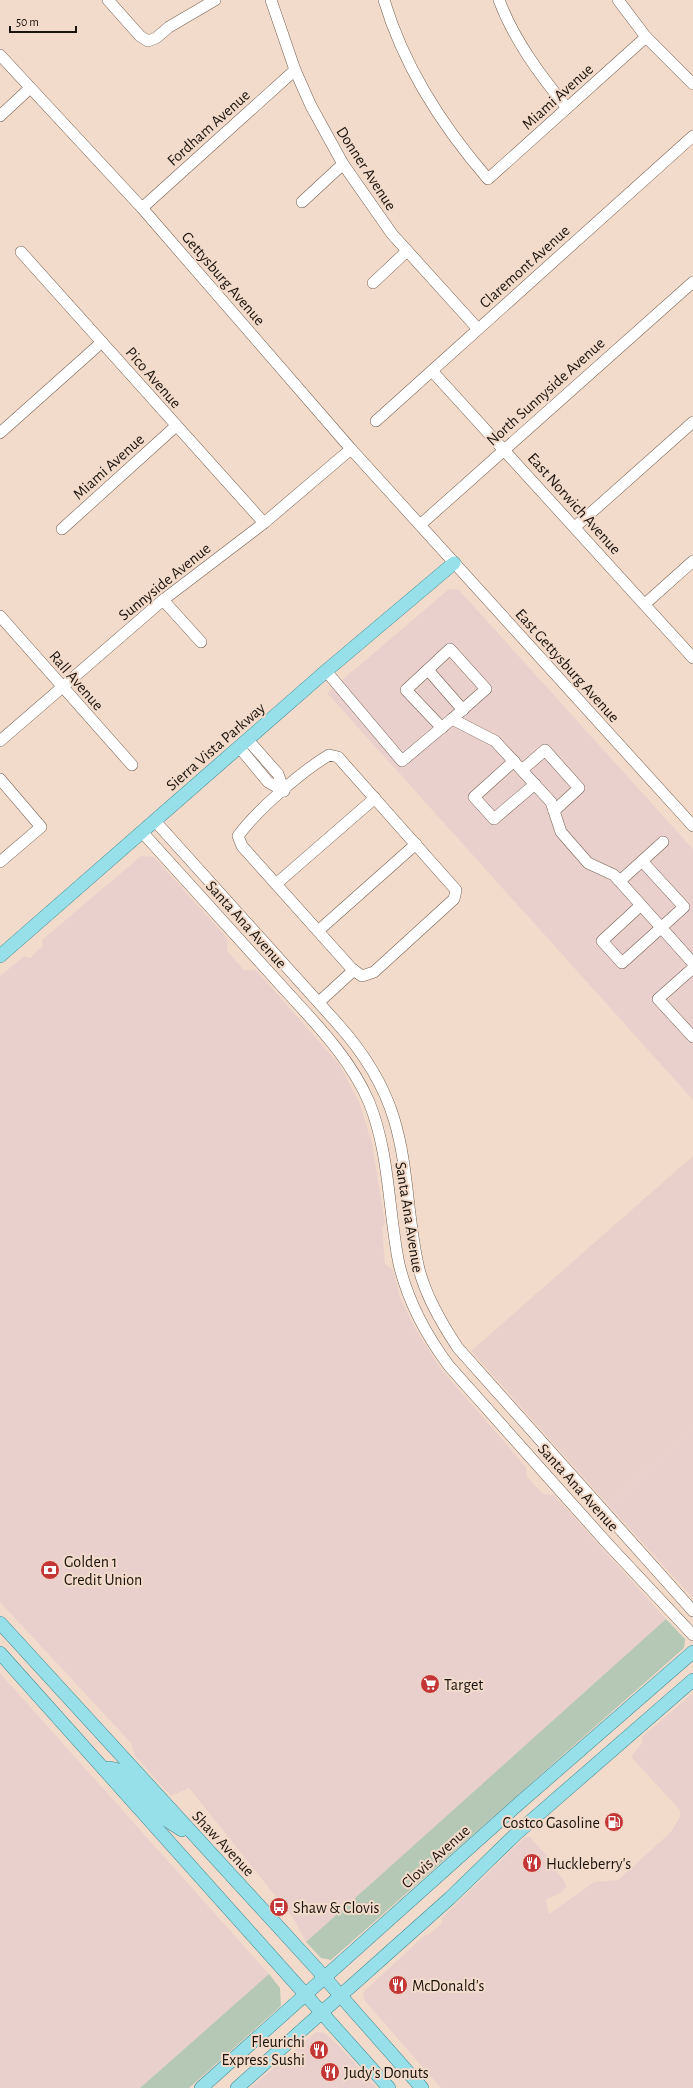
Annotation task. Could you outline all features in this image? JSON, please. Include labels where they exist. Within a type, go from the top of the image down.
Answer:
[{"type":"main road","name":"Sierra Vista Parkway","points":[[0,956],[326,671],[454,564]]},
{"type":"main road","name":"Shaw Avenue","points":[[0,1623],[340,1995],[422,2088]]},
{"type":"main road","name":"Clovis Avenue","points":[[202,2088],[505,1816],[693,1652]]},
{"type":"main road","points":[[0,1653],[389,2088]]},
{"type":"main road","points":[[237,2088],[450,1898],[512,1837],[693,1680]]},
{"type":"main road","points":[[104,1769],[110,1768],[119,1770],[165,1819],[196,1838]]},
{"type":"street","points":[[108,0],[140,36],[148,41],[156,38],[169,27],[215,0]]},
{"type":"street","name":"Donner Avenue","points":[[271,0],[296,70],[311,106],[343,164],[374,210],[408,251],[478,329]]},
{"type":"street","name":"Miami Avenue","points":[[384,0],[418,80],[464,151],[488,179],[646,37]]},
{"type":"street","points":[[499,0],[519,42],[542,79],[567,108]]},
{"type":"street","points":[[618,0],[646,37],[693,84]]},
{"type":"street","name":"Gettysburg Avenue","points":[[0,55],[142,208],[351,449],[420,525]]},
{"type":"street","name":"Fordham Avenue","points":[[142,208],[296,70]]},
{"type":"street","points":[[0,116],[30,88]]},
{"type":"street","name":"Claremont Avenue","points":[[376,420],[693,136]]},
{"type":"street","points":[[302,202],[343,164]]},
{"type":"street","points":[[373,283],[408,251]]},
{"type":"street","name":"Pico Avenue","points":[[21,252],[264,523]]},
{"type":"street","name":"North Sunnyside Avenue","points":[[420,525],[693,282]]},
{"type":"street","points":[[0,433],[102,342]]},
{"type":"street","name":"East Norwich Avenue","points":[[432,370],[693,658]]},
{"type":"street","points":[[575,527],[693,422]]},
{"type":"street","name":"Miami Avenue","points":[[62,529],[176,426]]},
{"type":"street","name":"Sunnyside Avenue","points":[[0,741],[163,600],[264,523],[351,449]]},
{"type":"street","name":"East Gettysburg Avenue","points":[[420,525],[693,826]]},
{"type":"street","points":[[645,604],[693,561]]},
{"type":"street","points":[[163,600],[201,642]]},
{"type":"street","name":"Rall Avenue","points":[[0,616],[132,765]]},
{"type":"street","points":[[326,671],[402,761],[452,720],[486,688],[450,649],[406,690],[442,728]]},
{"type":"street","points":[[428,670],[463,710]]},
{"type":"street","points":[[452,720],[495,741],[551,802],[561,832],[588,863],[614,875],[693,963]]},
{"type":"street","points":[[243,744],[268,782],[284,791]]},
{"type":"street","points":[[522,770],[545,750],[579,788],[554,811]]},
{"type":"street","points":[[329,755],[338,757],[375,798],[456,890],[454,899],[374,972],[362,976],[354,970],[318,931],[242,846],[238,836],[246,825],[284,791],[315,764],[329,755]]},
{"type":"street","points":[[514,761],[474,797],[494,819],[535,784]]},
{"type":"street","points":[[0,779],[41,827],[0,862]]},
{"type":"street","points":[[276,884],[375,798]]},
{"type":"street","name":"Santa Ana Avenue","points":[[155,821],[358,1047],[379,1080],[388,1100],[402,1149],[413,1240],[419,1270],[444,1327],[472,1366],[693,1611]]},
{"type":"street","name":"Santa Ana Avenue","points":[[142,832],[331,1042],[362,1087],[375,1118],[383,1152],[399,1264],[419,1319],[437,1350],[449,1366],[552,1481],[693,1635]]},
{"type":"street","points":[[620,881],[663,842]]},
{"type":"street","points":[[318,931],[416,844]]},
{"type":"street","points":[[641,905],[602,941],[622,963],[684,907],[642,861]]},
{"type":"street","points":[[693,968],[658,999],[693,1037]]},
{"type":"street","points":[[318,1002],[354,970]]},
{"type":"shaded area","points":[[449,589],[459,590],[693,849],[693,1100],[327,693]]},
{"type":"shaded area","points":[[141,856],[154,857],[228,939],[227,951],[244,970],[256,970],[339,1064],[360,1104],[372,1144],[385,1223],[382,1228],[385,1264],[393,1270],[400,1297],[416,1330],[441,1369],[526,1467],[527,1477],[543,1494],[554,1495],[666,1619],[306,1942],[293,1918],[189,1788],[171,1796],[135,1756],[131,1743],[0,1602],[0,976],[24,956],[30,958],[43,946],[42,940]]},
{"type":"shaded area","points":[[693,1156],[693,1429],[608,1505],[471,1351]]},
{"type":"shaded area","points":[[693,1429],[693,1597],[692,1597],[608,1505]]},
{"type":"shaded area","points":[[0,1673],[269,1974],[140,2088],[0,2088]]},
{"type":"shaded area","points":[[693,1693],[693,2088],[441,2088],[364,2000],[363,1992],[425,1935],[430,1934],[442,1923],[442,1918],[525,1837],[530,1837],[546,1855],[565,1883],[566,1887],[562,1892],[546,1900],[549,1914],[594,1882],[618,1880],[671,1832],[680,1817],[680,1810],[631,1757],[642,1743],[642,1737]]},
{"type":"shaded area","points":[[316,2032],[325,2033],[343,2050],[377,2088],[250,2088]]},
{"type":"green space","points":[[666,1619],[685,1639],[684,1648],[331,1960],[321,1958],[306,1942]]},
{"type":"green space","points":[[269,1974],[280,1988],[281,2006],[189,2088],[140,2088]]},
{"type":"place","name":"Golden 1 Credit Union","points":[[50,1570]]},
{"type":"place","name":"Target","points":[[430,1684]]},
{"type":"place","name":"Costco Gasoline","points":[[614,1822]]},
{"type":"place","name":"Huckleberry's","points":[[532,1863]]},
{"type":"place","name":"Shaw & Clovis","points":[[279,1907]]},
{"type":"place","name":"McDonald's","points":[[398,1985]]},
{"type":"place","name":"Fleurichi Express Sushi","points":[[319,2050]]},
{"type":"place","name":"Judy's Donuts","points":[[330,2072]]}]
